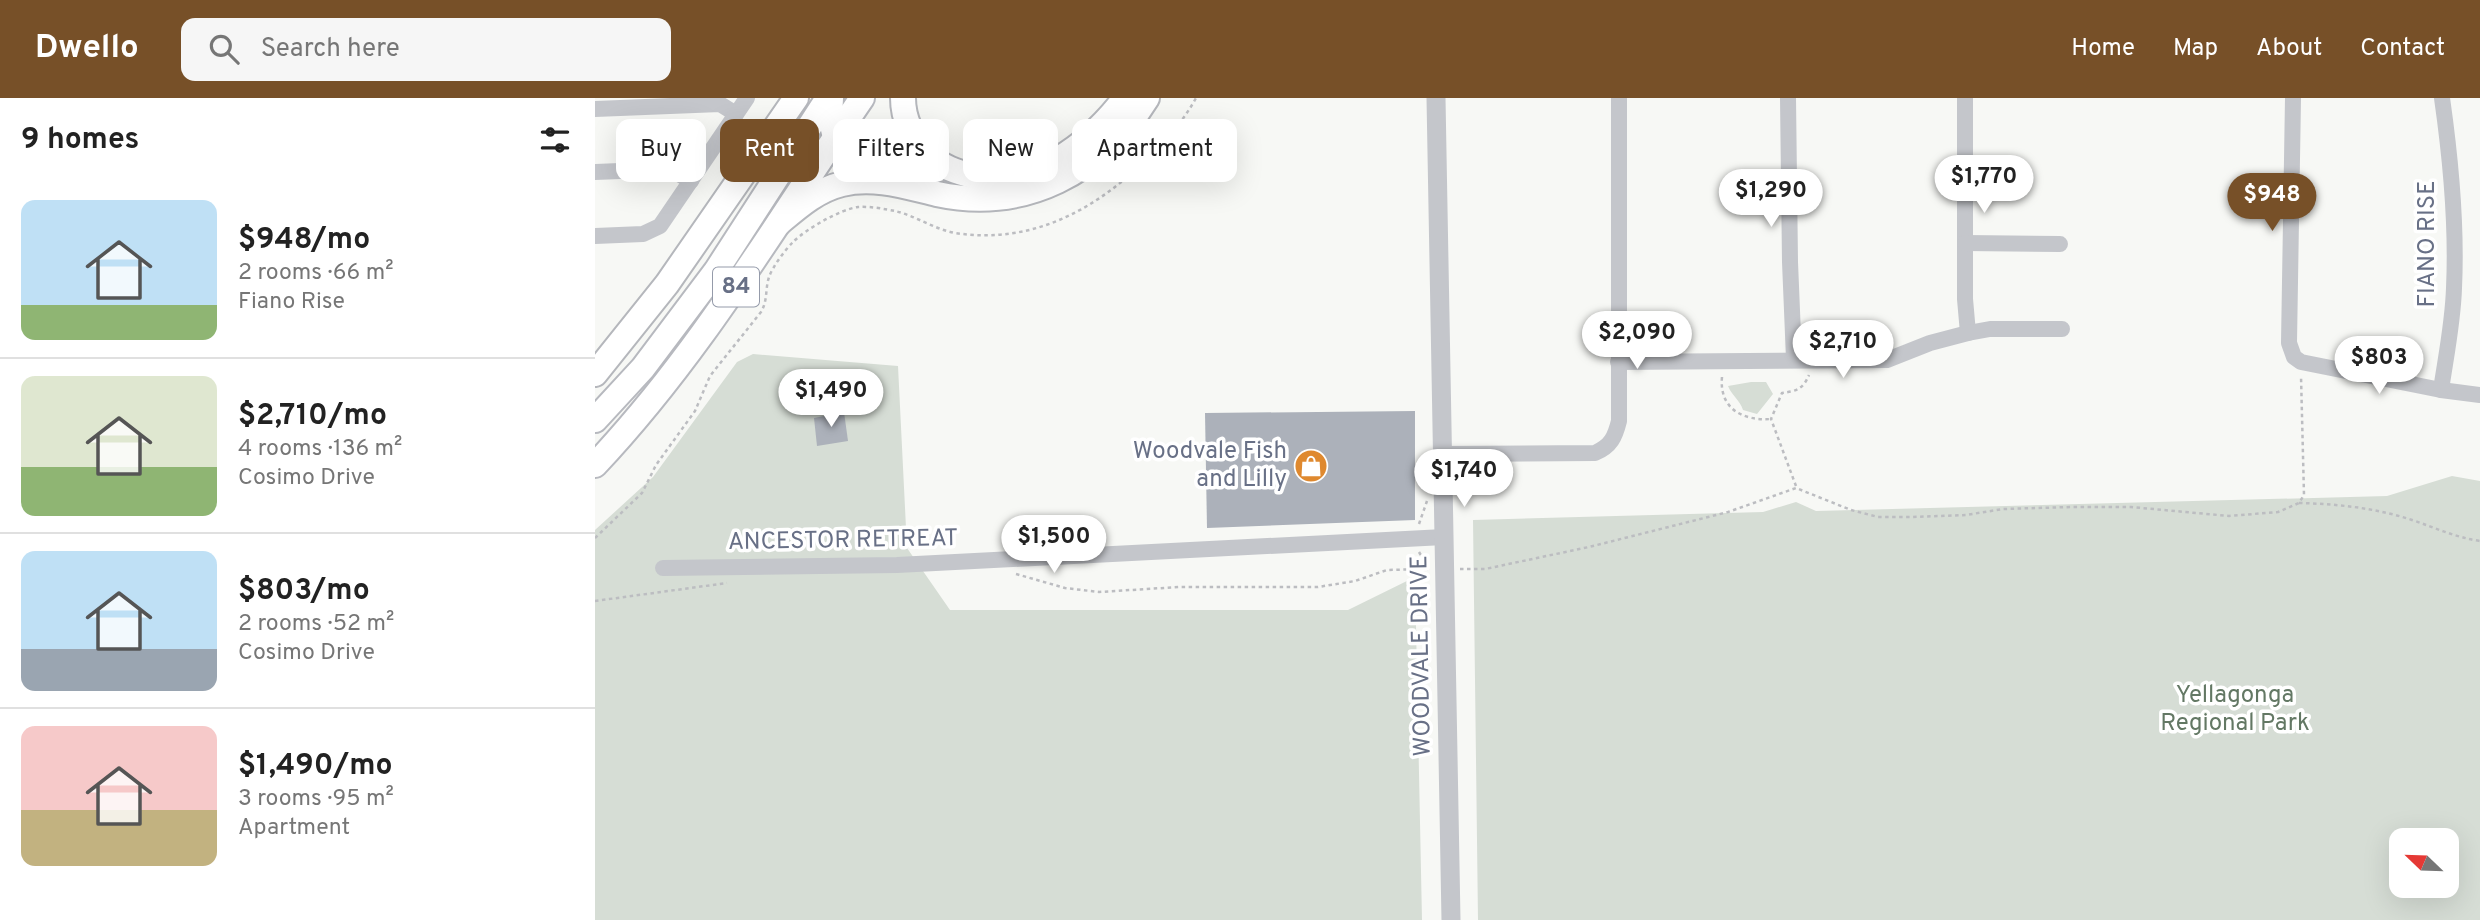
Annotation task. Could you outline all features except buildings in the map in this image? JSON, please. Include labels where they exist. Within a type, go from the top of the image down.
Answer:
[{"type":"main road","points":[[595,374],[667,284],[796,98]]},
{"type":"main road","points":[[829,98],[833,129]]},
{"type":"main road","name":"84","points":[[595,420],[643,368],[716,271],[829,98]]},
{"type":"main road","name":"84","points":[[847,119],[862,98]]},
{"type":"main road","points":[[903,98],[903,112],[909,129],[935,161],[958,173],[1000,177],[1042,167],[1079,145],[1096,131],[1125,98]]},
{"type":"main road","points":[[779,223],[807,199],[843,183],[862,181],[978,199],[1006,199],[1030,193],[1054,184],[1100,153],[1121,132],[1147,98]]},
{"type":"main road","name":"84","points":[[595,465],[670,378],[709,326],[833,140]]},
{"type":"main road","points":[[904,182],[912,187]]},
{"type":"street","points":[[706,159],[747,98]]},
{"type":"street","name":"WOODVALE DRIVE","points":[[1436,98],[1451,920]]},
{"type":"street","points":[[1443,454],[1595,453],[1606,448],[1614,439],[1619,421],[1619,98]]},
{"type":"street","points":[[1788,98],[1790,262],[1798,365]]},
{"type":"street","points":[[1965,98],[1965,299],[1968,333]]},
{"type":"street","points":[[2293,98],[2289,344],[2297,360],[2441,390],[2480,395]]},
{"type":"street","name":"FIANO RISE","points":[[2441,390],[2454,289],[2455,249],[2449,144],[2442,98]]},
{"type":"street","points":[[595,109],[720,104],[736,114]]},
{"type":"street","points":[[595,172],[616,171]]},
{"type":"street","points":[[595,236],[643,234],[660,226],[690,182]]},
{"type":"street","points":[[1965,243],[2060,244]]},
{"type":"street","points":[[1618,362],[1798,365],[1887,360],[1930,343],[1990,329],[2062,329]]},
{"type":"street","name":"ANCESTOR RETREAT","points":[[663,568],[897,565],[1444,537]]},
{"type":"path","points":[[595,538],[642,493],[656,466],[695,411],[710,376],[761,312],[766,303],[769,276],[794,241],[824,220],[858,207],[896,211],[953,232],[984,235],[1024,232],[1064,219],[1101,199],[1136,169],[1167,139],[1196,98]]},
{"type":"path","points":[[2297,360],[2304,495],[2299,503]]},
{"type":"path","points":[[1796,488],[1771,419],[1782,393],[1797,391],[1804,386],[1809,375],[1798,365]]},
{"type":"path","points":[[1722,372],[1721,387],[1728,406],[1737,415],[1755,420],[1771,419]]},
{"type":"path","points":[[1012,573],[1065,589],[1099,592],[1179,587],[1318,587],[1355,581],[1387,570],[1485,569],[1589,547],[1728,512],[1796,488],[1878,517],[1966,515],[2003,509],[2131,507],[2229,516],[2279,513],[2299,503],[2336,504],[2382,512],[2413,520],[2457,538],[2480,541]]},
{"type":"path","points":[[595,601],[712,584],[738,583]]},
{"type":"green space","points":[[753,354],[898,366],[907,548],[950,610],[1348,610],[1415,577],[1422,920],[595,920],[595,530],[653,477],[737,362]]},
{"type":"green space","points":[[1766,382],[1773,394],[1757,414],[1743,410],[1728,386]]},
{"type":"green space","name":"Yellagonga Regional Park","points":[[2452,476],[2480,481],[2480,920],[1478,920],[1473,520],[1763,512],[1796,502],[1816,511],[2387,496]]},
{"type":"place","name":"Woodvale Fish and Lilly","points":[[1311,466]]}]
